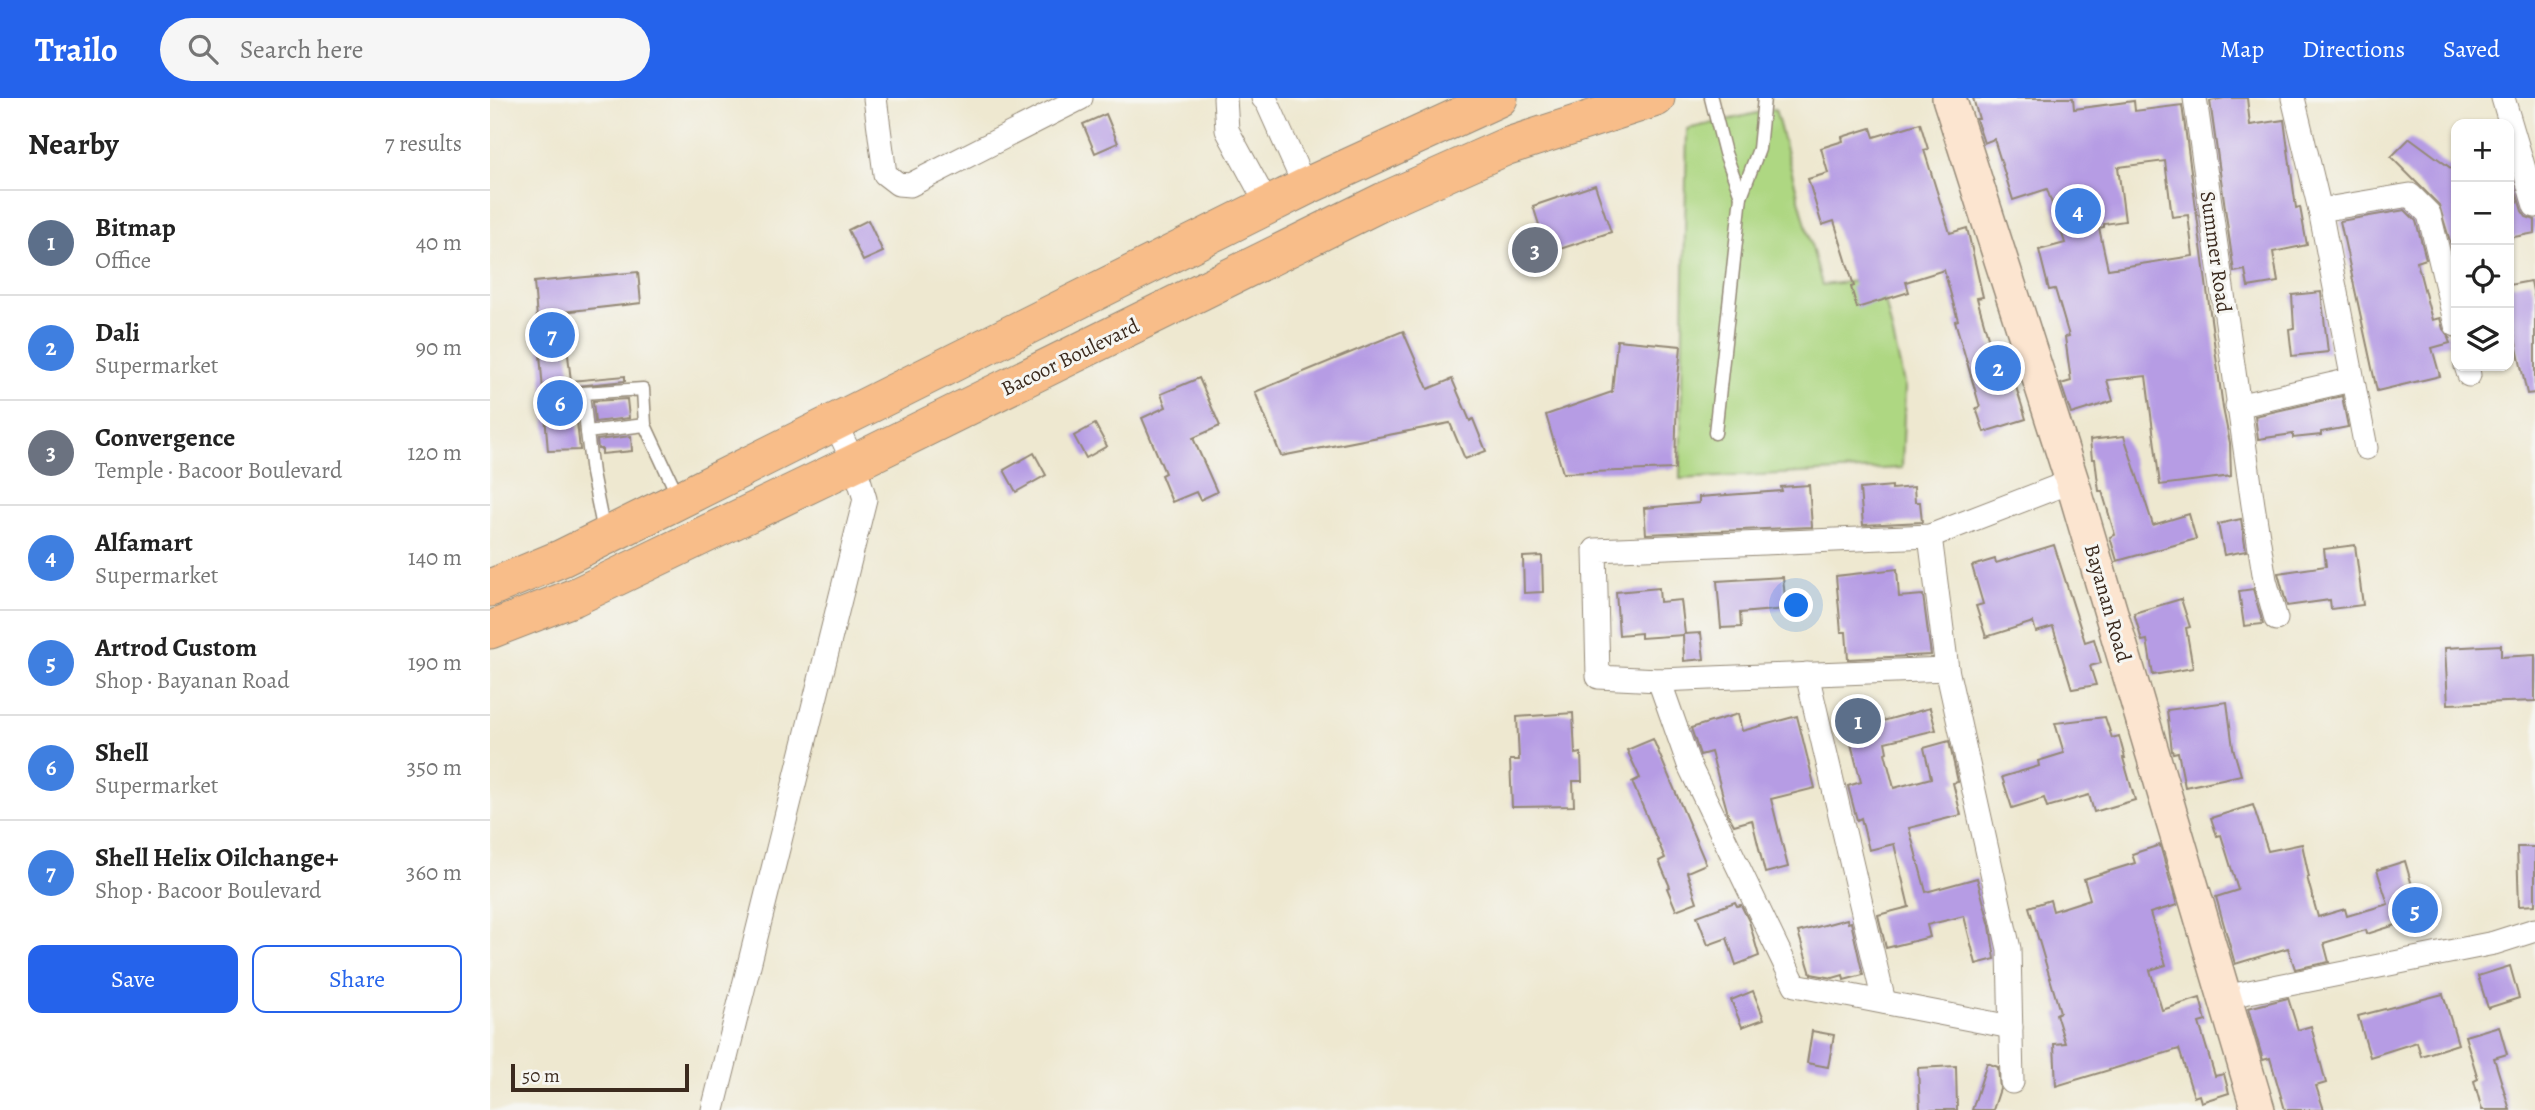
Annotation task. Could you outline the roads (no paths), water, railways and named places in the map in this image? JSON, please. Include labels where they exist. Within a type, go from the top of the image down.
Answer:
[{"type":"main road","points":[[490,588],[562,558],[1305,187],[1499,98]]},
{"type":"main road","name":"Bacoor Boulevard","points":[[490,630],[575,597],[1456,168],[1506,147],[1656,98]]},
{"type":"main road","name":"Bayanan Road","points":[[1949,98],[2072,481],[2258,1110]]},
{"type":"street","points":[[875,98],[885,174],[898,184],[910,185],[1081,98]]},
{"type":"street","points":[[1225,98],[1227,130],[1268,206]]},
{"type":"street","points":[[1263,98],[1305,187]]},
{"type":"street","name":"Summer Road","points":[[2195,98],[2264,580],[2276,619]]},
{"type":"street","points":[[2293,98],[2320,210],[2366,448]]},
{"type":"street","points":[[2503,98],[2535,206]]},
{"type":"street","points":[[2320,210],[2410,195],[2429,214],[2452,308]]},
{"type":"street","points":[[2237,406],[2351,380]]},
{"type":"street","points":[[713,1110],[865,499],[854,463],[835,423]]},
{"type":"street","points":[[1947,669],[1658,680],[1598,677],[1595,550],[1930,536],[2072,481]]},
{"type":"street","points":[[1930,536],[1947,669],[2010,949],[2012,1082]]},
{"type":"street","points":[[1807,674],[1884,1002]]},
{"type":"street","points":[[1658,680],[1689,765],[1794,985],[2011,1027]]},
{"type":"street","points":[[2224,997],[2494,943],[2535,930]]},
{"type":"lane","points":[[1711,98],[1725,153],[1741,196]]},
{"type":"lane","points":[[1715,433],[1741,196],[1759,149],[1764,98]]},
{"type":"lane","points":[[605,536],[592,473],[583,393],[643,389],[645,425],[679,500]]},
{"type":"lane","points":[[587,432],[645,425]]},
{"type":"place","name":"Alfamart","points":[[2078,211]]},
{"type":"place","name":"Convergence","points":[[1535,250]]},
{"type":"place","name":"Shell Helix Oilchange+","points":[[552,335]]},
{"type":"place","name":"Dali","points":[[1998,368]]},
{"type":"place","name":"Shell","points":[[560,403]]},
{"type":"place","name":"Bitmap","points":[[1858,721]]},
{"type":"place","name":"Artrod Custom","points":[[2415,910]]}]
